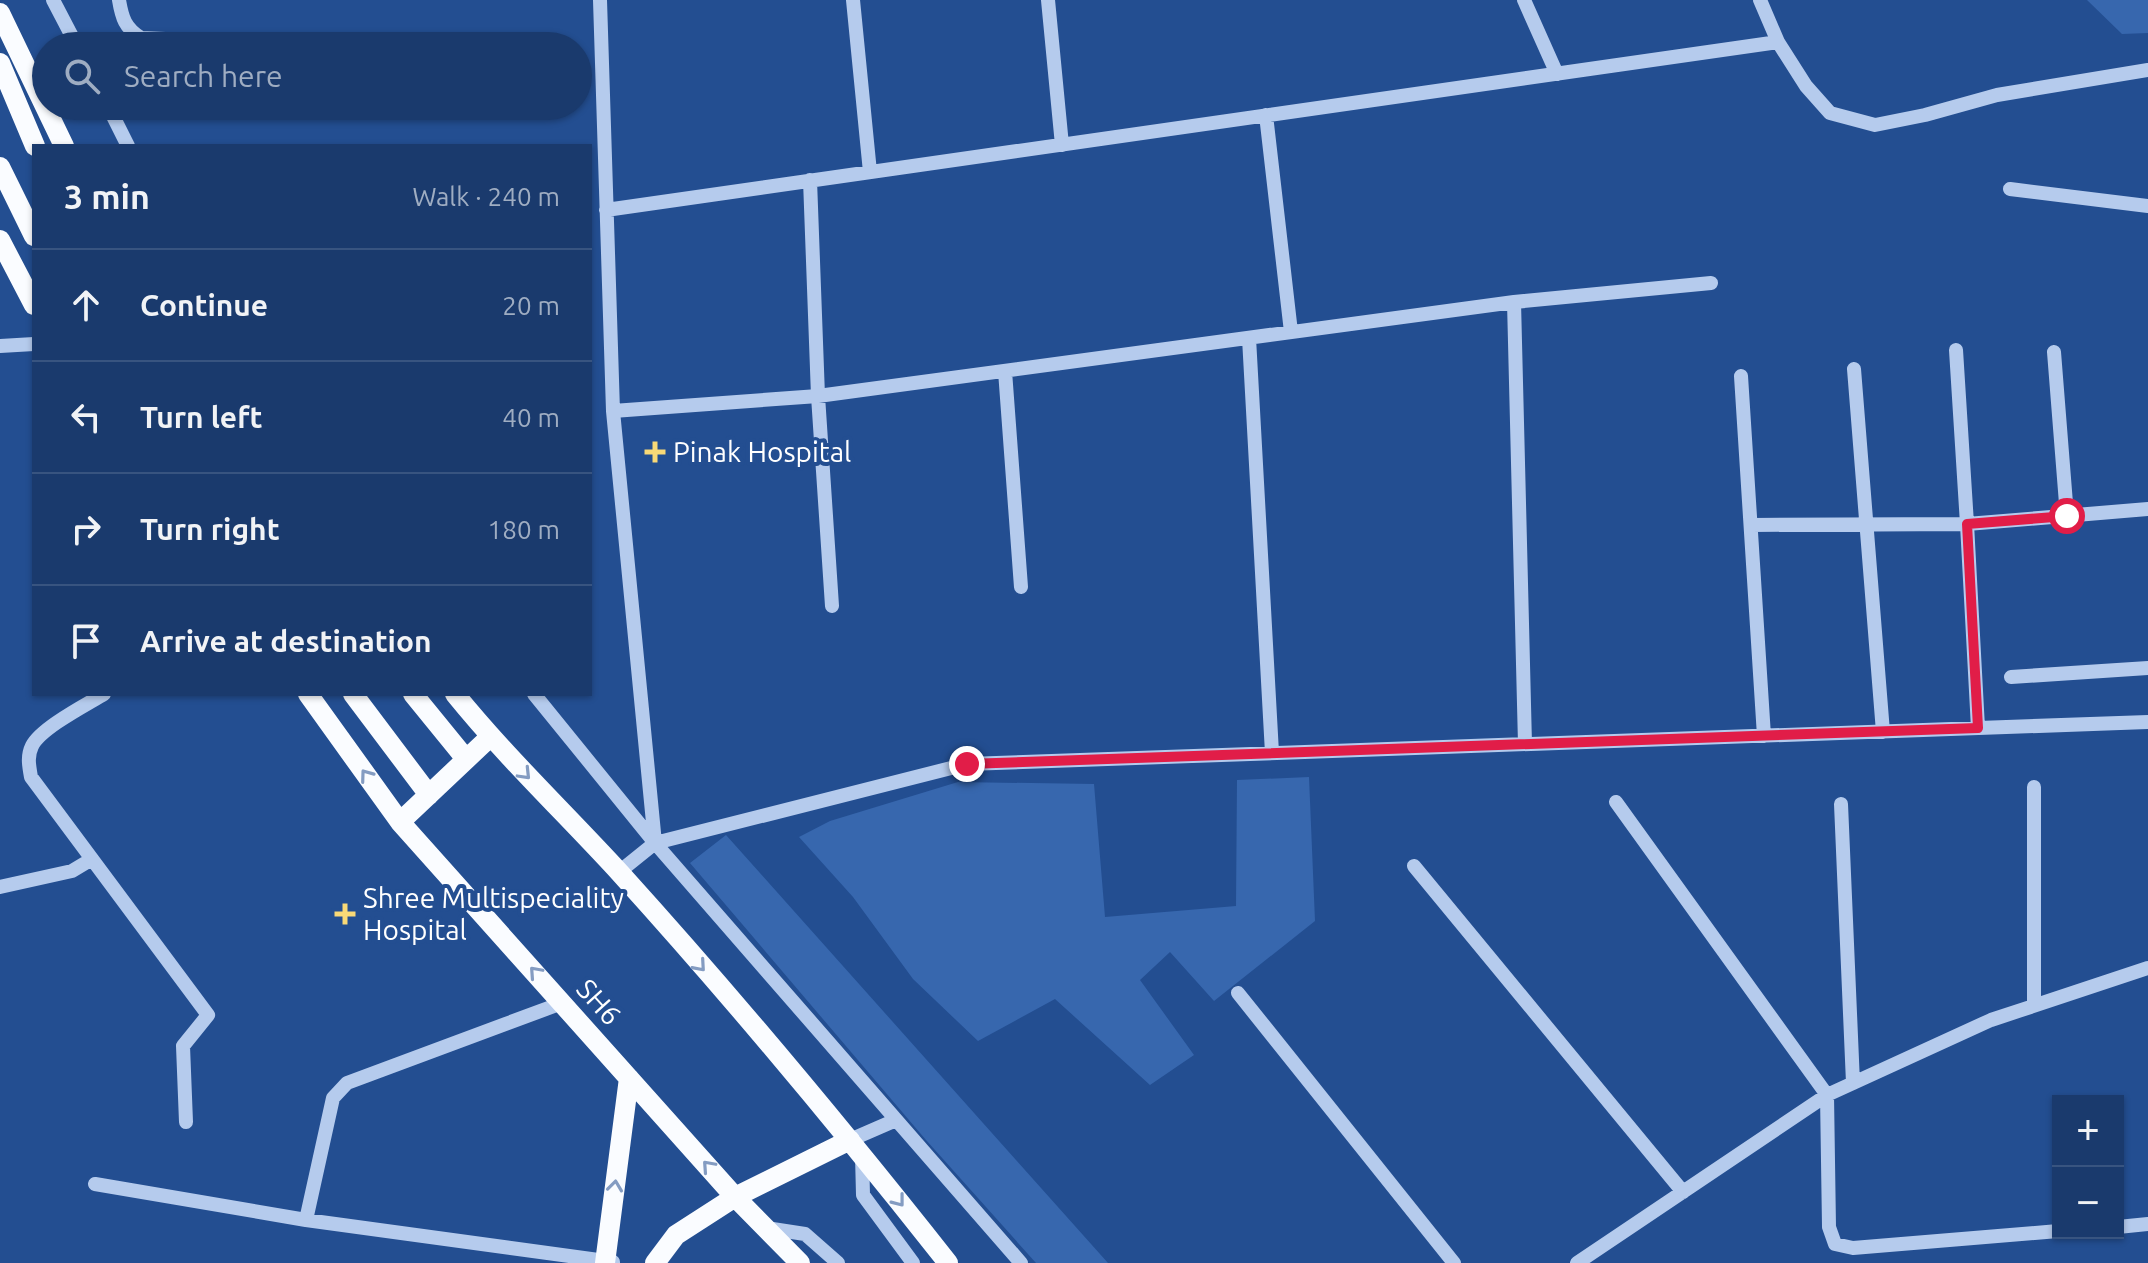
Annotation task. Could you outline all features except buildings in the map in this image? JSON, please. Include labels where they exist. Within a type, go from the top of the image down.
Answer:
[{"type":"main road","points":[[0,13],[32,80]]},
{"type":"main road","points":[[0,63],[34,144]]},
{"type":"main road","points":[[51,120],[63,144]]},
{"type":"main road","points":[[0,167],[32,232]]},
{"type":"main road","points":[[0,240],[32,301]]},
{"type":"main road","name":"SH6","points":[[309,696],[400,822],[735,1197],[800,1263]]},
{"type":"main road","points":[[355,696],[429,795]]},
{"type":"main road","points":[[415,696],[466,759]]},
{"type":"main road","points":[[457,696],[490,737],[619,872],[856,1147],[948,1263]]},
{"type":"main road","points":[[400,822],[490,737]]},
{"type":"main road","points":[[608,1262],[629,1078]]},
{"type":"main road","points":[[655,1263],[676,1235],[735,1197],[856,1147]]},
{"type":"street","points":[[53,0],[70,32]]},
{"type":"street","points":[[119,0],[122,17],[131,32]]},
{"type":"street","points":[[600,0],[613,411],[655,843]]},
{"type":"street","points":[[853,0],[870,172]]},
{"type":"street","points":[[1048,0],[1062,145]]},
{"type":"street","points":[[1524,0],[1557,74]]},
{"type":"street","points":[[1760,0],[1778,42],[1806,86],[1830,113],[1875,125],[1997,95],[2148,70]]},
{"type":"street","points":[[606,210],[1778,42]]},
{"type":"street","points":[[1266,115],[1291,332]]},
{"type":"street","points":[[115,120],[127,144]]},
{"type":"street","points":[[810,180],[818,396],[832,606]]},
{"type":"street","points":[[2010,189],[2148,206]]},
{"type":"street","points":[[613,411],[818,396],[1514,302],[1711,283]]},
{"type":"street","points":[[1514,302],[1525,744]]},
{"type":"street","points":[[1249,338],[1272,753]]},
{"type":"street","points":[[0,346],[32,344]]},
{"type":"street","points":[[1956,350],[1978,728]]},
{"type":"street","points":[[2054,352],[2067,516]]},
{"type":"street","points":[[1854,369],[1883,732]]},
{"type":"street","points":[[1005,371],[1021,587]]},
{"type":"street","points":[[1741,376],[1764,736]]},
{"type":"street","points":[[1751,525],[1967,524],[2148,509]]},
{"type":"street","points":[[2011,677],[2148,668]]},
{"type":"street","points":[[101,696],[44,732],[32,744],[28,760],[31,777],[208,1015],[183,1046],[186,1122]]},
{"type":"street","points":[[536,696],[655,843],[1021,1263]]},
{"type":"street","points":[[619,872],[655,843],[967,764],[2148,722]]},
{"type":"street","points":[[2034,787],[2034,1005]]},
{"type":"street","points":[[1616,802],[1827,1095],[1829,1227],[1835,1244],[1853,1248],[2052,1231]]},
{"type":"street","points":[[1841,804],[1853,1083]]},
{"type":"street","points":[[0,887],[72,871],[92,859]]},
{"type":"street","points":[[1414,866],[1683,1192]]},
{"type":"street","points":[[1577,1263],[1827,1095],[1991,1020],[2148,968]]},
{"type":"street","points":[[1238,993],[1454,1263]]},
{"type":"street","points":[[306,1220],[333,1098],[347,1083],[562,1003]]},
{"type":"street","points":[[896,1120],[856,1147],[863,1195],[913,1263]]},
{"type":"street","points":[[95,1184],[306,1220],[608,1262]]},
{"type":"street","points":[[2124,1226],[2148,1224]]},
{"type":"street","points":[[764,1227],[805,1234],[838,1263]]},
{"type":"shaded area","points":[[2087,0],[2148,0],[2148,33],[2122,34]]},
{"type":"shaded area","points":[[1309,777],[1315,921],[1214,1001],[1170,952],[1140,980],[1194,1055],[1150,1085],[1055,999],[978,1041],[913,979],[853,897],[799,837],[830,821],[958,782],[1094,784],[1105,917],[1236,906],[1237,780]]},
{"type":"shaded area","points":[[726,835],[1108,1263],[1036,1263],[926,1140],[690,863]]},
{"type":"place","name":"Pinak Hospital","points":[[655,452]]},
{"type":"place","name":"Shree Multispeciality Hospital","points":[[345,914]]},
{"type":"route","points":[[967,764],[1978,728],[1967,524],[2067,516]]}]
